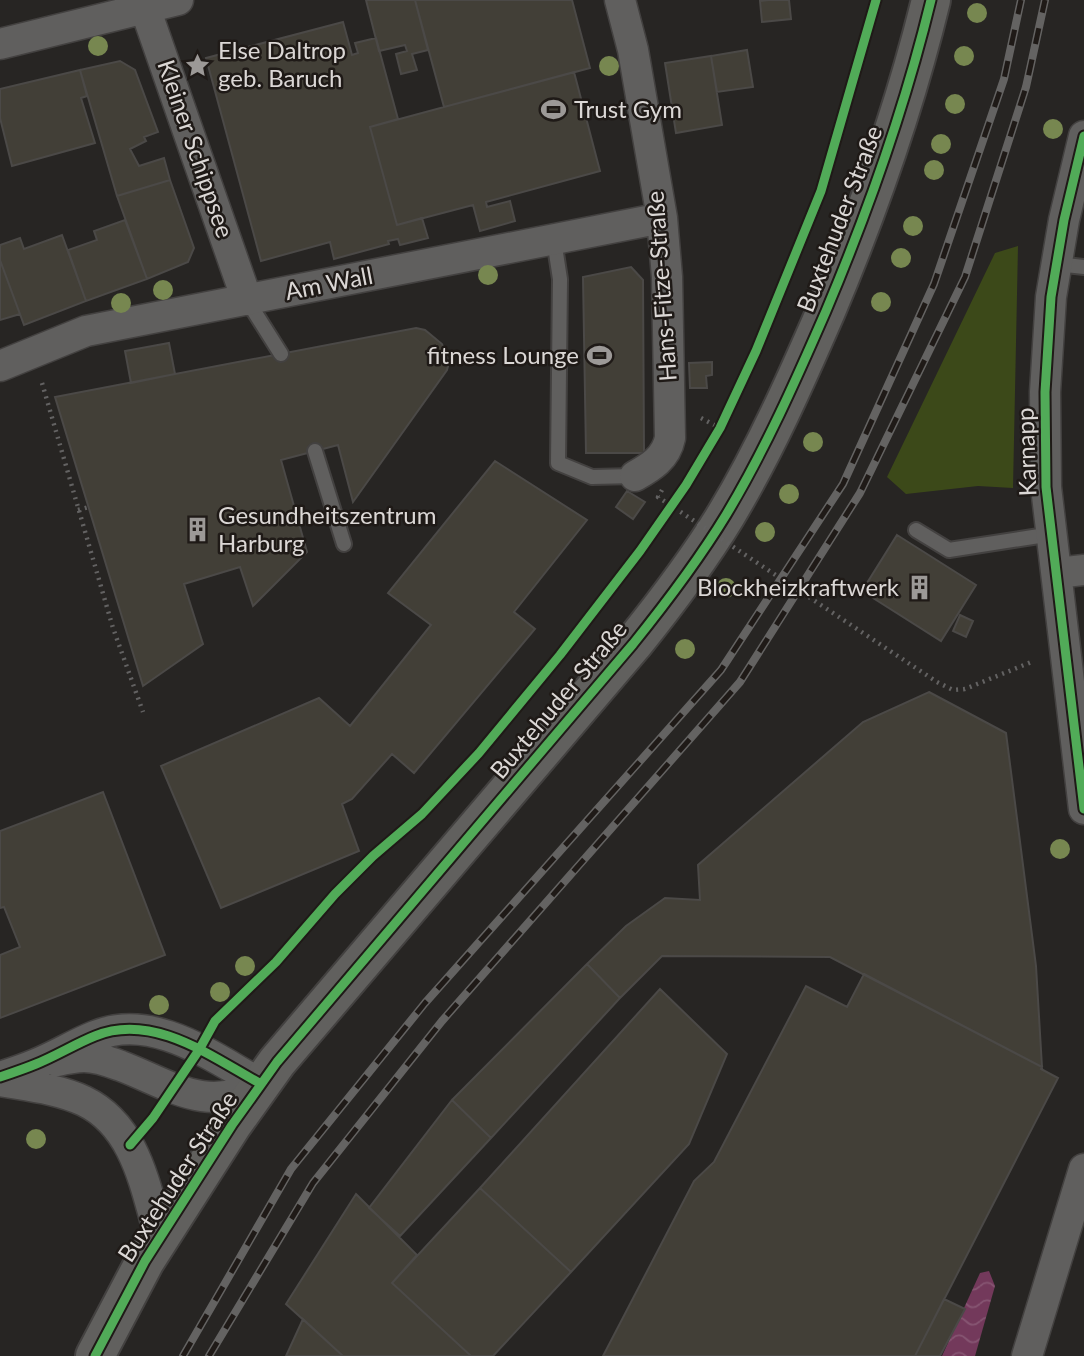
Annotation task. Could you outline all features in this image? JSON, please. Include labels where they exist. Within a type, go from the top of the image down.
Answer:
[{"type":"main road","name":"Buxtehuder Straße","points":[[94,1356],[120,1304],[160,1237],[261,1084],[303,1029],[633,644],[676,590],[726,514],[784,405],[851,251],[894,136],[931,0]]},
{"type":"street","points":[[0,44],[143,4],[178,0]]},
{"type":"street","name":"Hans-Fitze-Straße","points":[[620,0],[633,50],[662,218],[667,276],[670,438],[658,462],[635,476]]},
{"type":"street","name":"Kleiner Schippsee","points":[[143,4],[247,300]]},
{"type":"street","name":"Karnapp","points":[[1084,136],[1064,220],[1070,266],[1051,297],[1045,392],[1046,487],[1052,534],[1070,571],[1084,809]]},
{"type":"street","name":"Am Wall","points":[[0,366],[86,331],[662,218]]},
{"type":"street","points":[[0,1079],[96,1035],[117,1029],[138,1028],[176,1039],[261,1084]]},
{"type":"street","points":[[36,1064],[94,1058],[129,1069],[172,1090],[202,1096],[236,1095],[261,1084]]},
{"type":"street","points":[[0,1079],[82,1100],[111,1120],[122,1132],[135,1155],[160,1237]]},
{"type":"street","points":[[1027,1356],[1082,1182]]},
{"type":"lane","points":[[554,240],[560,279],[558,463],[592,477],[635,476]]},
{"type":"lane","points":[[247,300],[281,354]]},
{"type":"lane","points":[[314,451],[344,544]]},
{"type":"lane","points":[[916,530],[949,550],[1052,534]]},
{"type":"path","points":[[33,352],[113,628],[143,712]]},
{"type":"path","points":[[662,490],[657,497],[937,682],[953,690],[960,690],[1006,671]]},
{"type":"path","points":[[78,510],[89,507]]},
{"type":"green space","points":[[1018,246],[1013,488],[978,486],[906,494],[887,477],[995,253]]},
{"type":"water","points":[[989,1271],[995,1286],[975,1356],[942,1356],[980,1273]]},
{"type":"building","points":[[366,0],[415,0],[428,50],[412,54],[417,70],[401,74],[396,54],[407,51],[405,45],[379,51]]},
{"type":"building","points":[[415,0],[572,0],[590,68],[444,107]]},
{"type":"building","points":[[789,0],[791,19],[762,22],[760,1]]},
{"type":"building","points":[[343,22],[352,55],[358,53],[355,43],[376,38],[398,119],[370,127],[397,225],[422,218],[428,238],[400,245],[398,239],[388,241],[389,244],[334,259],[330,242],[261,261],[206,58]]},
{"type":"building","points":[[747,50],[753,87],[717,92],[711,56]]},
{"type":"building","points":[[711,56],[722,125],[676,133],[665,63]]},
{"type":"building","points":[[120,61],[135,70],[158,132],[144,137],[146,141],[130,149],[139,166],[164,158],[170,180],[117,196],[80,70]]},
{"type":"building","points":[[80,70],[87,96],[81,98],[95,143],[12,166],[0,118],[0,89]]},
{"type":"building","points":[[574,72],[600,171],[486,202],[487,207],[510,201],[515,221],[480,231],[473,205],[397,225],[370,127]]},
{"type":"building","points":[[170,180],[194,248],[188,262],[147,279],[117,196]]},
{"type":"building","points":[[125,220],[147,279],[86,301],[68,250],[97,240],[94,231]]},
{"type":"building","points":[[62,235],[86,301],[24,325],[0,260],[0,245],[20,238],[24,249]]},
{"type":"building","points":[[0,260],[20,314],[0,320]]},
{"type":"building","points":[[631,267],[643,280],[644,453],[586,453],[583,277]]},
{"type":"building","name":"Gesundheitszentrum Harburg","points":[[416,328],[425,330],[442,344],[449,362],[447,370],[353,502],[338,445],[281,460],[307,552],[253,606],[240,567],[184,584],[203,644],[143,686],[55,397]]},
{"type":"building","points":[[169,343],[175,374],[131,383],[125,351]]},
{"type":"building","points":[[712,362],[712,375],[706,376],[707,388],[690,388],[689,363]]},
{"type":"building","points":[[495,461],[587,520],[514,612],[535,629],[414,773],[392,754],[352,799],[342,804],[359,851],[221,908],[161,766],[319,698],[350,726],[431,625],[388,593]]},
{"type":"building","points":[[627,491],[645,502],[633,519],[616,507]]},
{"type":"building","name":"Blockheizkraftwerk","points":[[897,535],[976,585],[941,641],[862,591]]},
{"type":"building","points":[[960,615],[973,621],[966,637],[953,631]]},
{"type":"building","points":[[929,692],[1006,733],[1036,966],[1042,1067],[830,957],[662,956],[620,998],[587,964],[626,926],[665,898],[700,900],[698,865],[863,722]]},
{"type":"building","points":[[103,792],[165,955],[0,1018],[0,955],[20,947],[4,907],[0,908],[0,831]]},
{"type":"building","points":[[587,964],[620,998],[491,1138],[452,1100]]},
{"type":"building","points":[[864,974],[1042,1067],[1041,1069],[1058,1078],[915,1356],[603,1356],[694,1181],[714,1162],[806,986],[847,1007]]},
{"type":"building","points":[[660,989],[727,1054],[689,1144],[571,1272],[480,1188]]},
{"type":"building","points":[[452,1100],[491,1138],[400,1236],[369,1208]]},
{"type":"building","points":[[480,1188],[571,1272],[493,1356],[471,1356],[392,1283]]},
{"type":"building","points":[[356,1194],[417,1255],[392,1283],[471,1356],[343,1356],[286,1304]]},
{"type":"building","points":[[944,1299],[965,1309],[940,1356],[915,1356]]},
{"type":"building","points":[[303,1319],[343,1356],[286,1356]]},
{"type":"railway","points":[[183,1356],[291,1169],[425,1003],[721,670],[843,484],[934,284],[1004,79],[1021,0]]},
{"type":"railway","points":[[209,1356],[313,1183],[442,1021],[740,682],[860,493],[965,277],[1026,87],[1045,0]]},
{"type":"cycle path","points":[[130,1145],[153,1118],[199,1050],[215,1021],[276,962],[335,894],[373,856],[422,814],[479,753],[560,655],[640,551],[686,485],[720,428],[756,351],[821,191],[876,0]]},
{"type":"cycle path","points":[[95,1356],[145,1261],[232,1125],[277,1062],[633,644],[726,515],[779,415],[842,273],[898,119],[931,0]]},
{"type":"cycle path","points":[[1084,136],[1064,220],[1051,297],[1045,392],[1046,487],[1084,809]]},
{"type":"cycle path","points":[[0,1077],[43,1061],[95,1036],[117,1030],[139,1030],[181,1041],[261,1084]]},
{"type":"place","name":"Else Daltrop geb. Baruch","points":[[198,65]]},
{"type":"place","name":"Trust Gym","points":[[554,110]]},
{"type":"place","name":"fitness Lounge","points":[[599,356]]},
{"type":"place","name":"Gesundheitszentrum Harburg","points":[[198,530]]},
{"type":"place","name":"Blockheizkraftwerk","points":[[919,588]]}]
